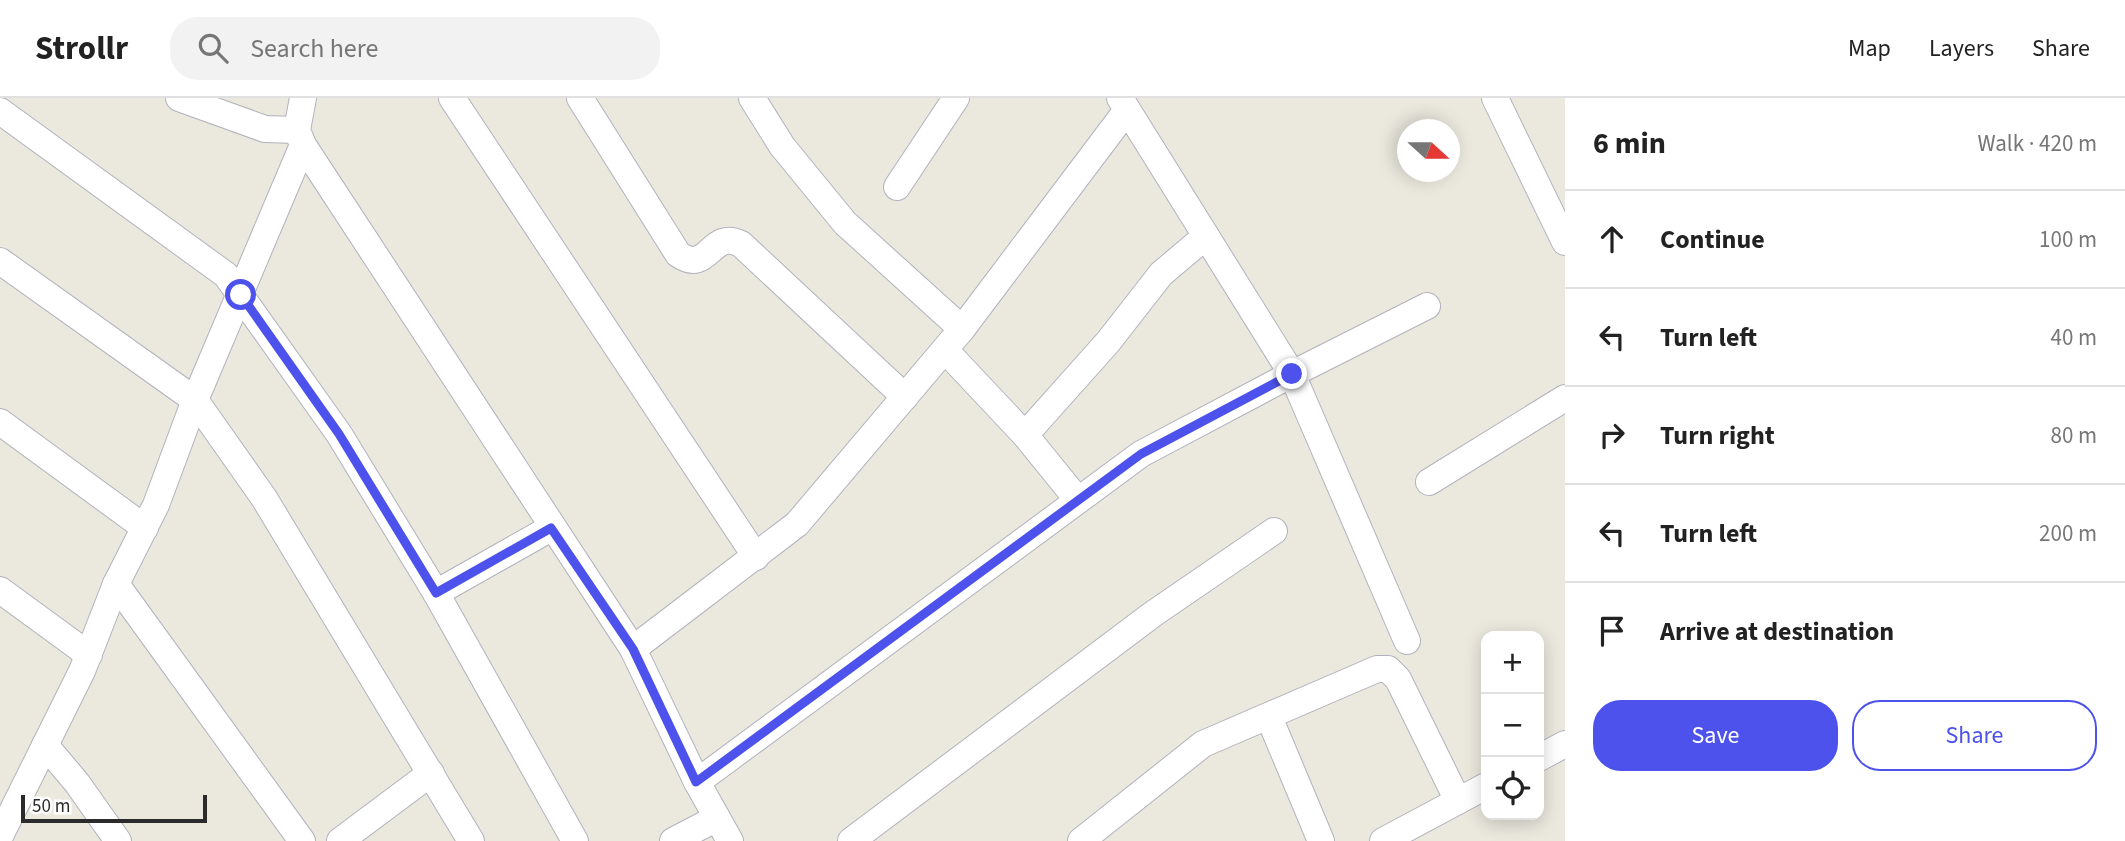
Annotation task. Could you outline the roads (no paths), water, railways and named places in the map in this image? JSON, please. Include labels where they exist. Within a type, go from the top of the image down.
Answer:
[{"type":"street","points":[[179,98],[265,129],[300,137],[551,528],[633,649],[696,782],[730,841]]},
{"type":"street","points":[[0,836],[89,655],[116,584],[145,528],[195,400],[241,295],[300,137],[303,98]]},
{"type":"street","points":[[452,98],[756,557]]},
{"type":"street","points":[[580,98],[678,254],[688,261],[699,260],[722,241],[732,239],[741,244],[905,397]]},
{"type":"street","points":[[752,98],[782,146],[845,223],[962,329]]},
{"type":"street","points":[[897,187],[956,98]]},
{"type":"street","points":[[1495,98],[1565,242]]},
{"type":"street","points":[[633,649],[797,524],[962,329],[1124,104],[1292,374],[1407,641]]},
{"type":"street","points":[[0,111],[226,275],[339,434],[436,593],[575,841]]},
{"type":"street","points":[[1025,435],[1108,342],[1161,274],[1206,236]]},
{"type":"street","points":[[0,261],[195,400],[264,498],[471,841]]},
{"type":"street","points":[[696,782],[1141,454],[1427,306]]},
{"type":"street","points":[[945,350],[1025,435],[1077,499]]},
{"type":"street","points":[[1429,482],[1565,398]]},
{"type":"street","points":[[0,422],[145,528]]},
{"type":"street","points":[[436,593],[551,528]]},
{"type":"street","points":[[851,841],[1153,614],[1274,531]]},
{"type":"street","points":[[116,584],[302,841]]},
{"type":"street","points":[[0,590],[89,655]]},
{"type":"street","points":[[1084,840],[1203,744],[1377,669],[1388,669],[1398,679],[1458,801]]},
{"type":"street","points":[[1269,717],[1321,841]]},
{"type":"street","points":[[1541,757],[1565,744]]},
{"type":"street","points":[[45,745],[77,783],[118,841]]},
{"type":"street","points":[[340,841],[431,773]]},
{"type":"street","points":[[1383,841],[1481,789]]},
{"type":"street","points":[[673,841],[717,818]]}]
